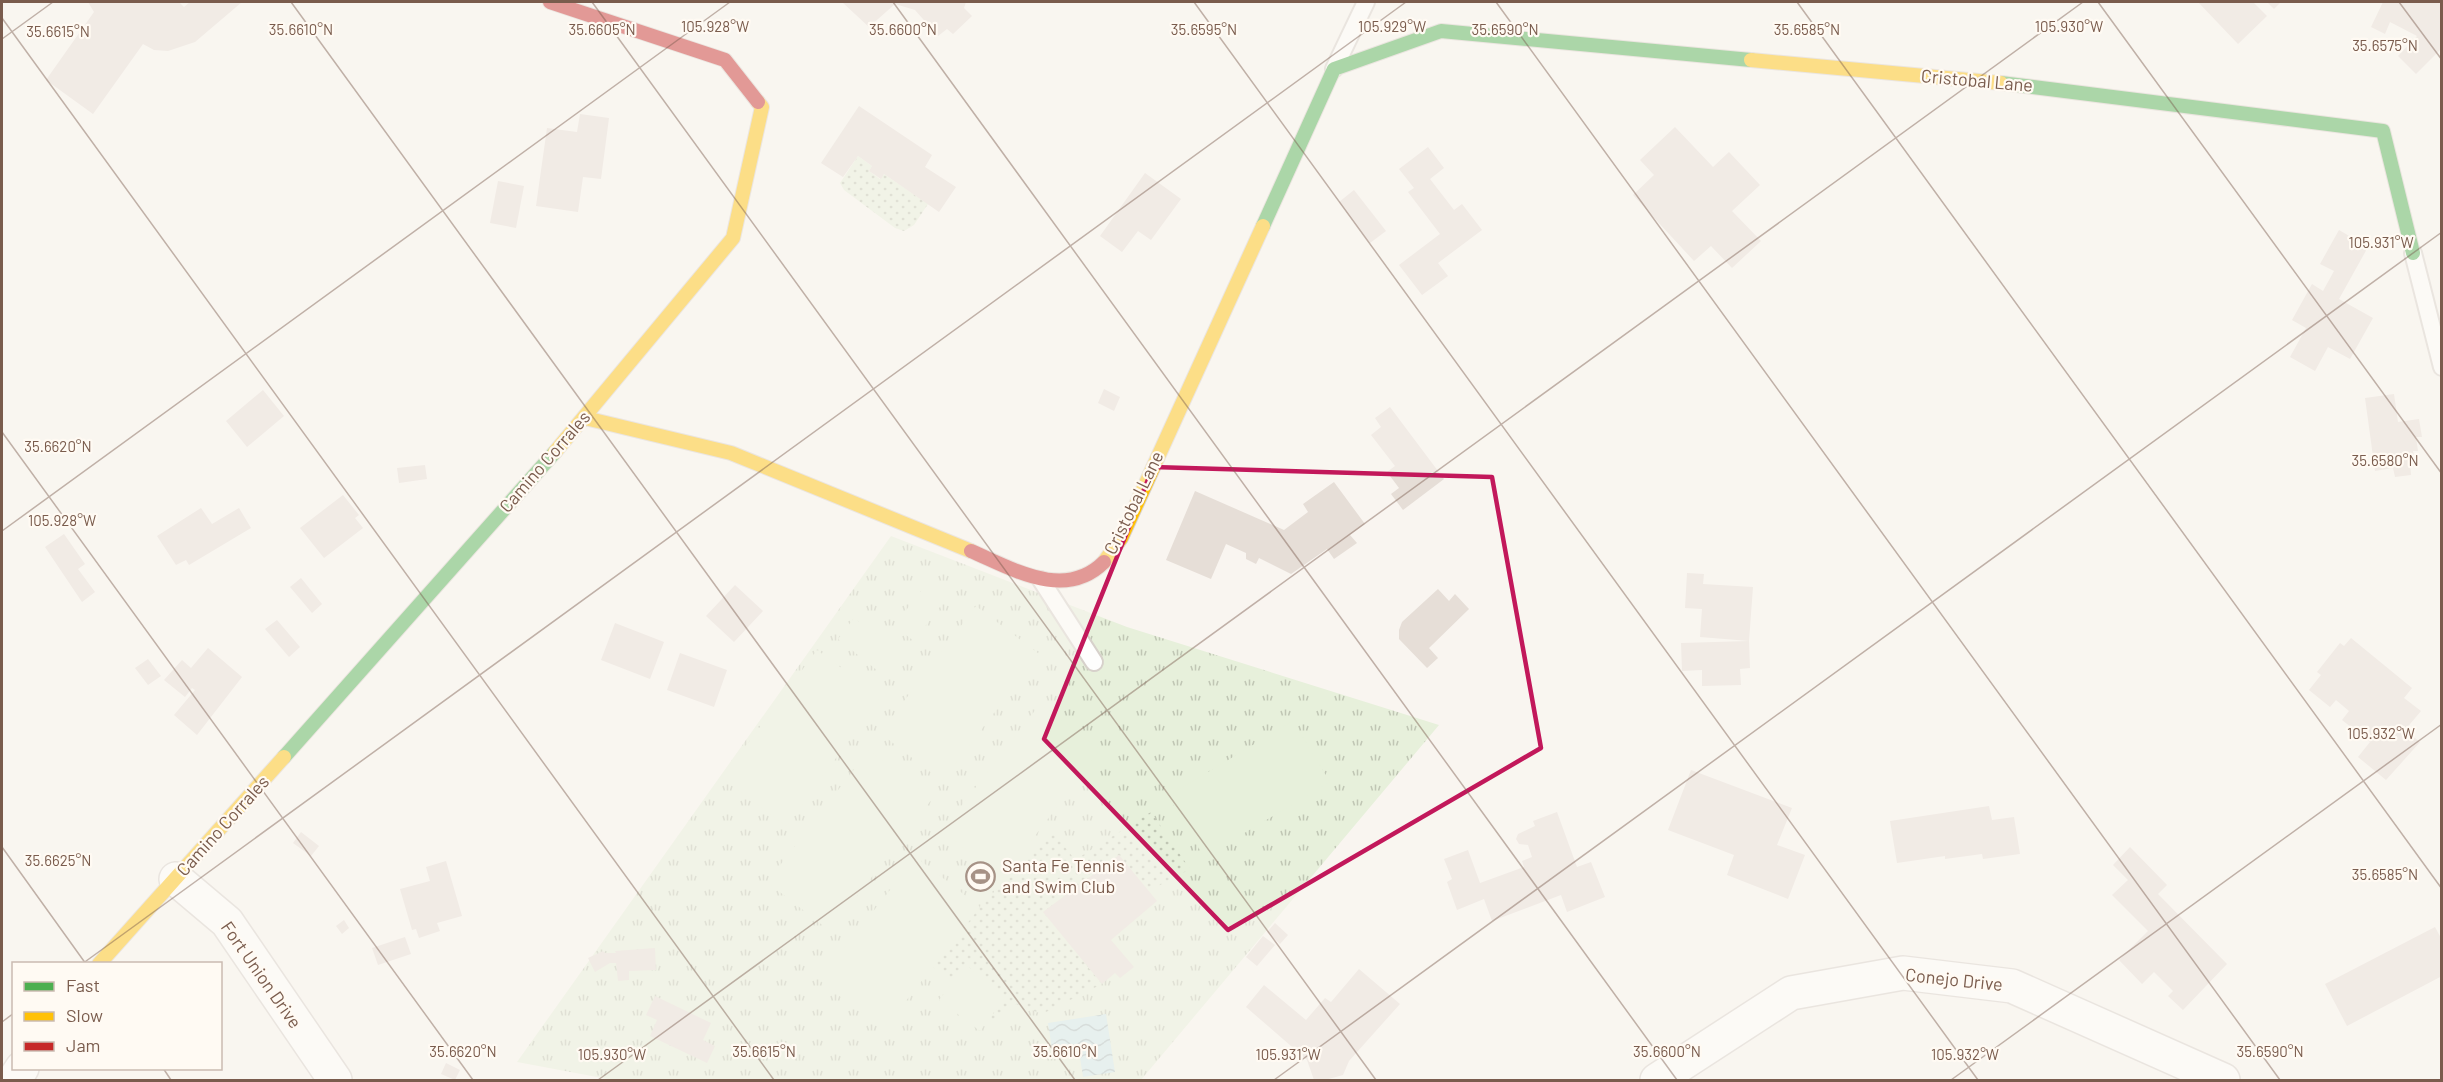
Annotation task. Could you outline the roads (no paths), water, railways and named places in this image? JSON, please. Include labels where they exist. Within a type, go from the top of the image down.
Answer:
[{"type":"street","name":"Camino Corrales","points":[[100,962],[585,417],[733,238],[762,107],[725,60],[550,2]]},
{"type":"street","name":"Cristobal Lane","points":[[585,417],[731,453],[1041,580],[1064,582],[1082,580],[1096,571],[1121,538],[1334,69],[1442,32],[2039,87],[2383,131],[2413,253]]},
{"type":"street","name":"Fort Union Drive","points":[[176,879],[227,922],[335,1080]]},
{"type":"street","name":"Conejo Drive","points":[[1657,1080],[1791,993],[1903,973],[2012,986],[2223,1080]]},
{"type":"lane","name":"Cristobal Lane","points":[[1334,69],[1366,2]]},
{"type":"lane","name":"Cristobal Lane","points":[[2413,253],[2442,367]]},
{"type":"lane","points":[[1041,580],[1094,662]]},
{"type":"water","points":[[1106,1014],[1115,1072],[1083,1077],[1078,1044],[1052,1049],[1048,1023]]},
{"type":"place","name":"Santa Fe Tennis and Swim Club","points":[[981,876]]}]
